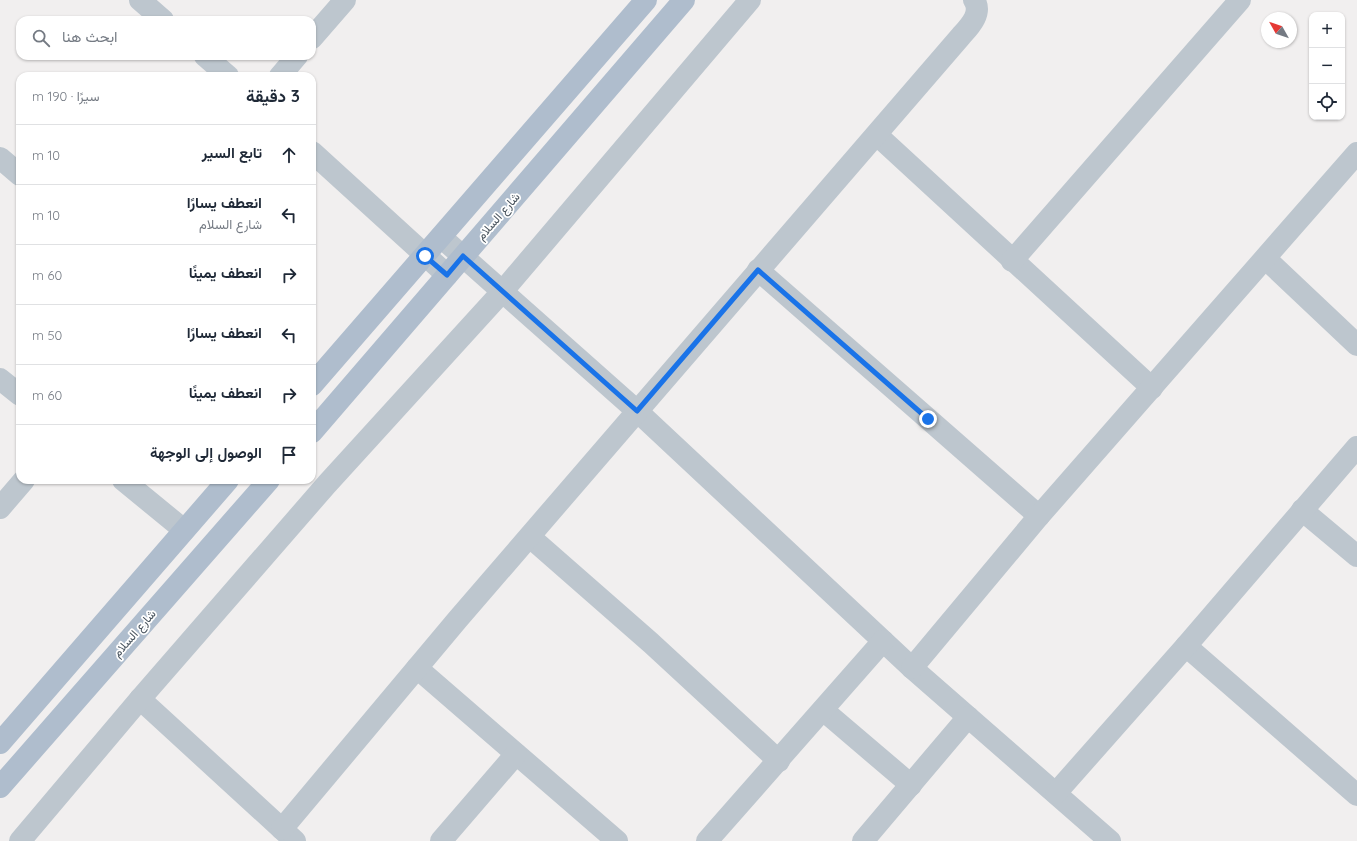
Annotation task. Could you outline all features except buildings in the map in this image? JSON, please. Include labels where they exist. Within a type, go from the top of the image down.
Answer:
[{"type":"main road","points":[[316,380],[646,0]]},
{"type":"main road","name":"شارع السلام","points":[[316,427],[684,0]]},
{"type":"main road","points":[[0,743],[224,484]]},
{"type":"main road","name":"شارع السلام","points":[[0,787],[265,484]]},
{"type":"street","points":[[140,0],[158,16]]},
{"type":"street","points":[[316,33],[344,0]]},
{"type":"street","points":[[30,837],[140,699],[327,484],[502,292],[750,0]]},
{"type":"street","points":[[140,699],[288,835],[417,668],[530,538],[758,270],[877,135],[976,18],[976,3],[974,0]]},
{"type":"street","points":[[1012,260],[1237,1]]},
{"type":"street","points":[[210,60],[223,72]]},
{"type":"street","points":[[283,72],[294,60]]},
{"type":"street","points":[[877,135],[1152,388]]},
{"type":"street","points":[[912,668],[1039,516],[1266,259],[1357,153]]},
{"type":"street","points":[[316,156],[447,275]]},
{"type":"street","points":[[0,158],[16,172]]},
{"type":"street","points":[[441,237],[637,411],[912,668],[1110,841]]},
{"type":"street","points":[[1266,259],[1357,345]]},
{"type":"street","points":[[758,270],[1039,516]]},
{"type":"street","points":[[0,379],[16,392]]},
{"type":"street","points":[[1056,793],[1186,646],[1357,447]]},
{"type":"street","points":[[0,508],[21,484]]},
{"type":"street","points":[[128,484],[184,530]]},
{"type":"street","points":[[1302,510],[1357,556]]},
{"type":"street","points":[[530,538],[651,643],[779,761]]},
{"type":"street","points":[[707,841],[779,761],[883,641]]},
{"type":"street","points":[[1186,646],[1357,795]]},
{"type":"street","points":[[417,668],[617,841]]},
{"type":"street","points":[[823,710],[911,785]]},
{"type":"street","points":[[863,841],[968,717]]},
{"type":"street","points":[[441,841],[516,754]]},
{"type":"route","points":[[425,256],[447,275],[463,256],[637,411],[758,270],[928,419]]}]
